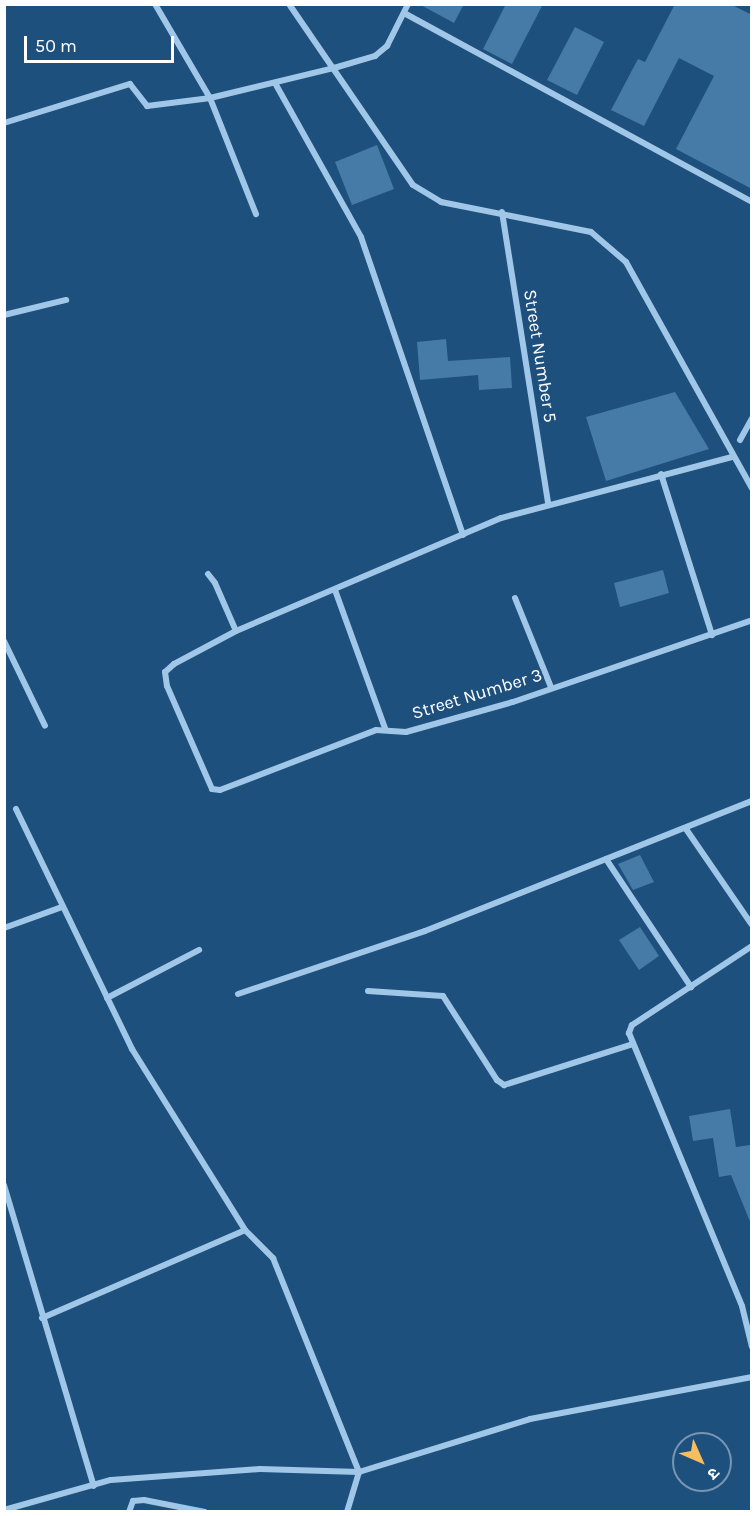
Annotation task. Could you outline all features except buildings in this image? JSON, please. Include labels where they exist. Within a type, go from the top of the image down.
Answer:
[{"type":"street","points":[[155,4],[210,98],[256,214]]},
{"type":"street","points":[[289,4],[413,185],[441,202],[502,212],[591,232],[619,255],[732,457],[752,488]]},
{"type":"street","points":[[4,123],[130,84],[147,106],[210,98],[375,56],[387,46],[408,4]]},
{"type":"street","points":[[404,12],[752,202]]},
{"type":"street","points":[[275,83],[361,237],[463,535]]},
{"type":"street","name":"Street Number 5","points":[[502,212],[548,504]]},
{"type":"street","points":[[4,315],[66,300]]},
{"type":"street","points":[[740,440],[752,418]]},
{"type":"street","points":[[208,574],[215,582],[236,631],[501,518],[732,457]]},
{"type":"street","points":[[661,474],[712,635]]},
{"type":"street","points":[[335,590],[386,728]]},
{"type":"street","points":[[515,598],[551,687]]},
{"type":"street","name":"Street Number 3","points":[[236,631],[165,672],[166,686],[212,789],[220,790],[386,728],[406,732],[513,702],[551,687],[752,620]]},
{"type":"street","points":[[4,641],[45,726]]},
{"type":"street","points":[[238,994],[425,931],[752,801]]},
{"type":"street","points":[[16,809],[132,1049],[245,1230],[273,1258],[359,1473],[347,1512]]},
{"type":"street","points":[[686,829],[752,925]]},
{"type":"street","points":[[606,860],[691,987]]},
{"type":"street","points":[[4,928],[62,907]]},
{"type":"street","points":[[752,946],[632,1025],[629,1033],[742,1306],[752,1347]]},
{"type":"street","points":[[107,998],[199,950]]},
{"type":"street","points":[[368,991],[443,996],[497,1080],[504,1085],[633,1044]]},
{"type":"street","points":[[4,1185],[94,1486]]},
{"type":"street","points":[[42,1318],[245,1230]]},
{"type":"street","points":[[4,1509],[120,1479],[260,1469],[359,1473],[530,1419],[752,1377]]},
{"type":"street","points":[[129,1512],[133,1501],[144,1500],[205,1512]]}]
